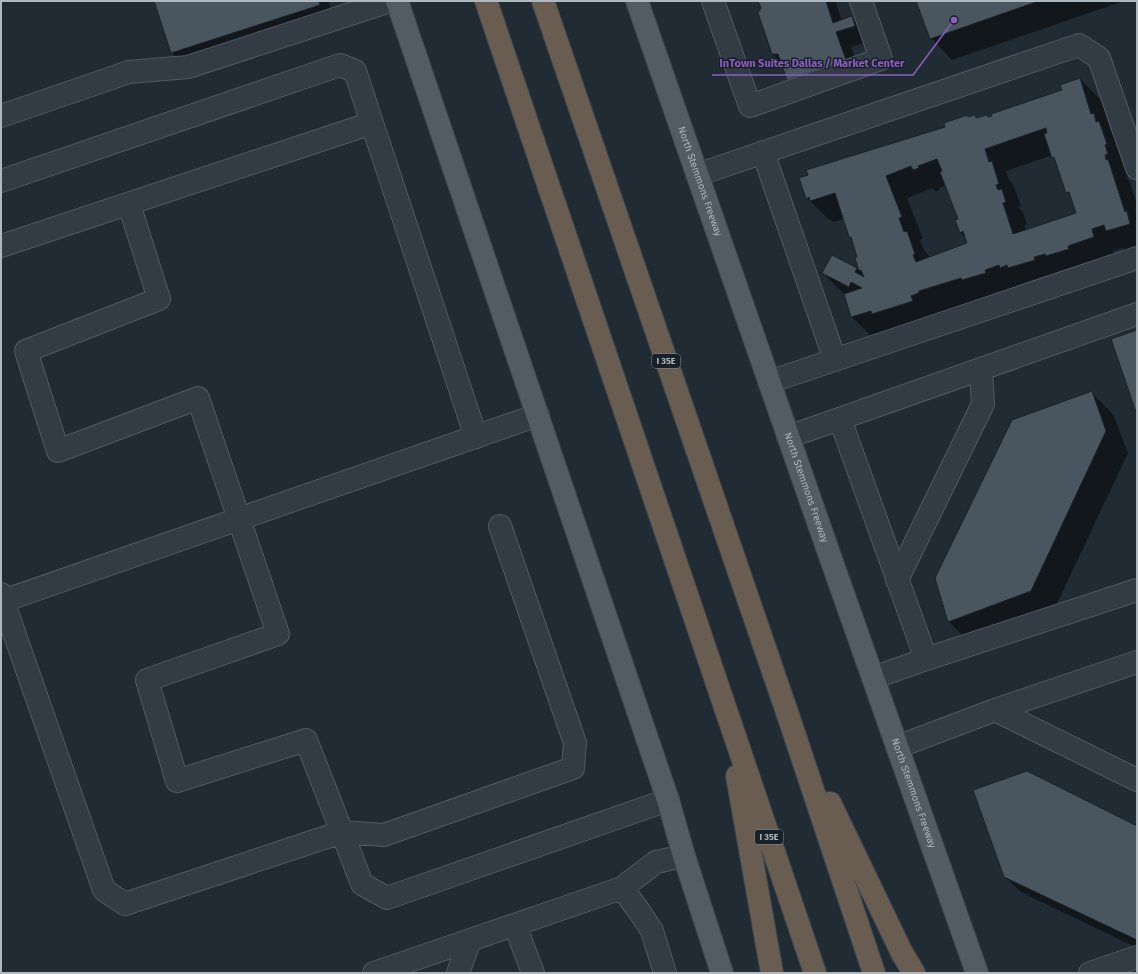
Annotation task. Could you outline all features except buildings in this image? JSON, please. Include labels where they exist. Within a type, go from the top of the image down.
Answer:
[{"type":"highway","name":"I 35E","points":[[486,1],[815,973]]},
{"type":"highway","name":"I 35E","points":[[543,1],[790,721],[874,973]]},
{"type":"highway","points":[[724,702],[772,973]]},
{"type":"highway","points":[[790,721],[902,953],[914,973]]},
{"type":"main road","points":[[397,1],[668,800],[684,856],[722,973]]},
{"type":"main road","name":"North Stemmons Freeway","points":[[637,1],[788,437],[977,973]]},
{"type":"lane","points":[[1,116],[129,72],[188,67],[390,1]]},
{"type":"lane","points":[[713,1],[750,106],[881,59],[861,1]]},
{"type":"lane","points":[[697,175],[1079,45],[1099,58],[1137,168]]},
{"type":"lane","points":[[1,181],[340,65],[355,71],[476,437]]},
{"type":"lane","points":[[1,246],[372,123]]},
{"type":"lane","points":[[763,152],[834,360]]},
{"type":"lane","points":[[129,204],[159,299],[26,351],[58,451],[198,398],[278,634],[147,680],[177,781],[306,740],[362,884],[387,898],[668,800]]},
{"type":"lane","points":[[769,382],[1137,258]]},
{"type":"lane","points":[[788,437],[1137,314]]},
{"type":"lane","points":[[897,580],[983,404],[982,369]]},
{"type":"lane","points":[[500,526],[574,743],[573,768],[384,835],[342,832],[125,904],[104,890],[2,598],[238,519],[538,415]]},
{"type":"lane","points":[[840,419],[926,659]]},
{"type":"lane","points":[[873,678],[926,659],[1137,590]]},
{"type":"lane","points":[[897,747],[995,710],[1137,662]]},
{"type":"lane","points":[[995,710],[1137,780]]},
{"type":"lane","points":[[374,973],[622,888],[656,862],[684,856]]},
{"type":"lane","points":[[622,888],[652,931],[665,973]]},
{"type":"lane","points":[[515,925],[533,973]]},
{"type":"lane","points":[[458,973],[470,940]]},
{"type":"lane","points":[[1090,973],[1137,957]]},
{"type":"place","name":"InTown Suites Dallas / Market Center","points":[[954,20]]}]
